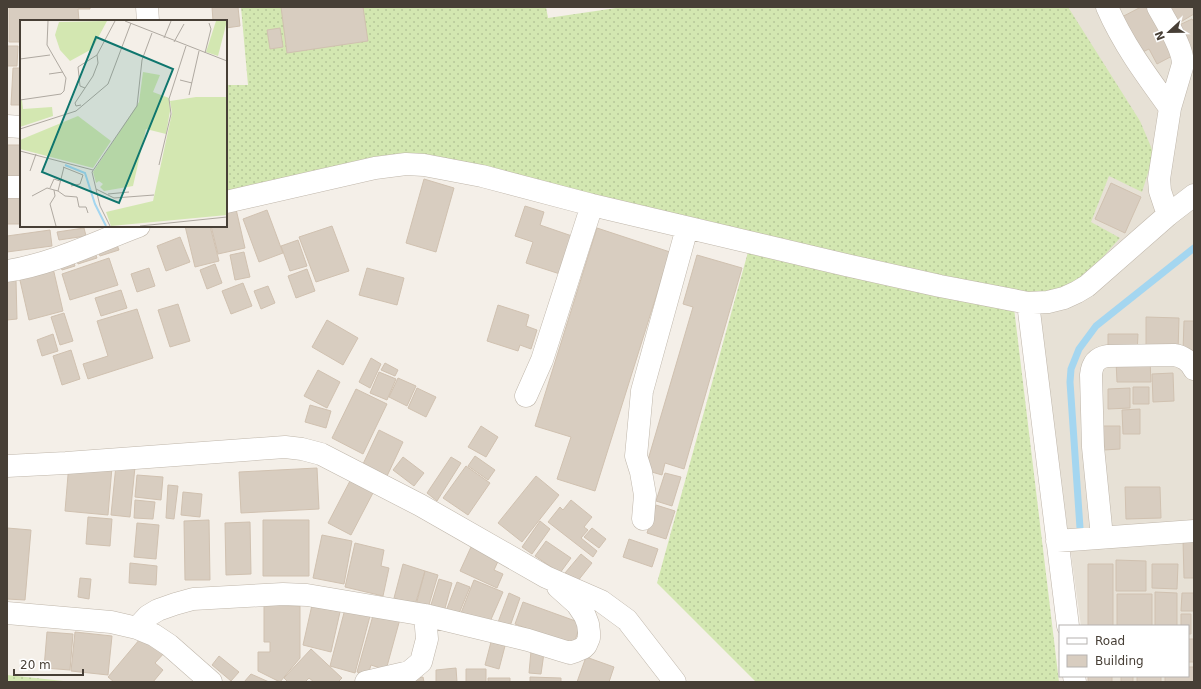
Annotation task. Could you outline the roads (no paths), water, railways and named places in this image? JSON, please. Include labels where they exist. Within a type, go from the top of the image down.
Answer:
[{"type":"street","points":[[146,7],[148,20]]},
{"type":"street","points":[[1107,7],[1126,46],[1170,108]]},
{"type":"street","points":[[1158,7],[1183,58],[1183,64],[1170,108],[1159,179],[1160,191],[1168,215]]},
{"type":"street","points":[[7,126],[20,127]]},
{"type":"street","points":[[227,202],[375,168],[406,164],[437,167],[482,176],[687,228],[933,284],[1028,303],[1048,302],[1064,298],[1077,292],[1194,195]]},
{"type":"street","points":[[7,187],[20,188]]},
{"type":"street","points":[[526,396],[542,360],[592,205]]},
{"type":"street","points":[[7,271],[29,267],[52,260],[127,228]]},
{"type":"street","points":[[643,519],[644,495],[641,472],[636,456],[642,392],[687,228]]},
{"type":"street","points":[[1028,303],[1068,625]]},
{"type":"street","points":[[1102,537],[1093,447],[1091,375],[1093,364],[1096,360],[1106,356],[1174,355],[1186,360],[1194,369]]},
{"type":"street","points":[[7,466],[285,447],[302,449],[321,454],[412,502],[546,577],[601,601],[627,620],[675,682]]},
{"type":"street","points":[[1057,541],[1194,531]]},
{"type":"street","points":[[136,628],[148,616],[158,610],[193,599],[247,595],[307,595],[425,615],[528,640],[570,653],[583,648],[589,638],[588,624],[585,616],[577,604],[546,577]]},
{"type":"street","points":[[7,614],[111,622],[136,628],[154,635],[168,645],[211,682]]},
{"type":"street","points":[[366,682],[409,672],[421,662],[428,639],[425,615]]},
{"type":"waterway","points":[[1080,528],[1070,382],[1071,369],[1079,349],[1096,326],[1194,248]]}]
